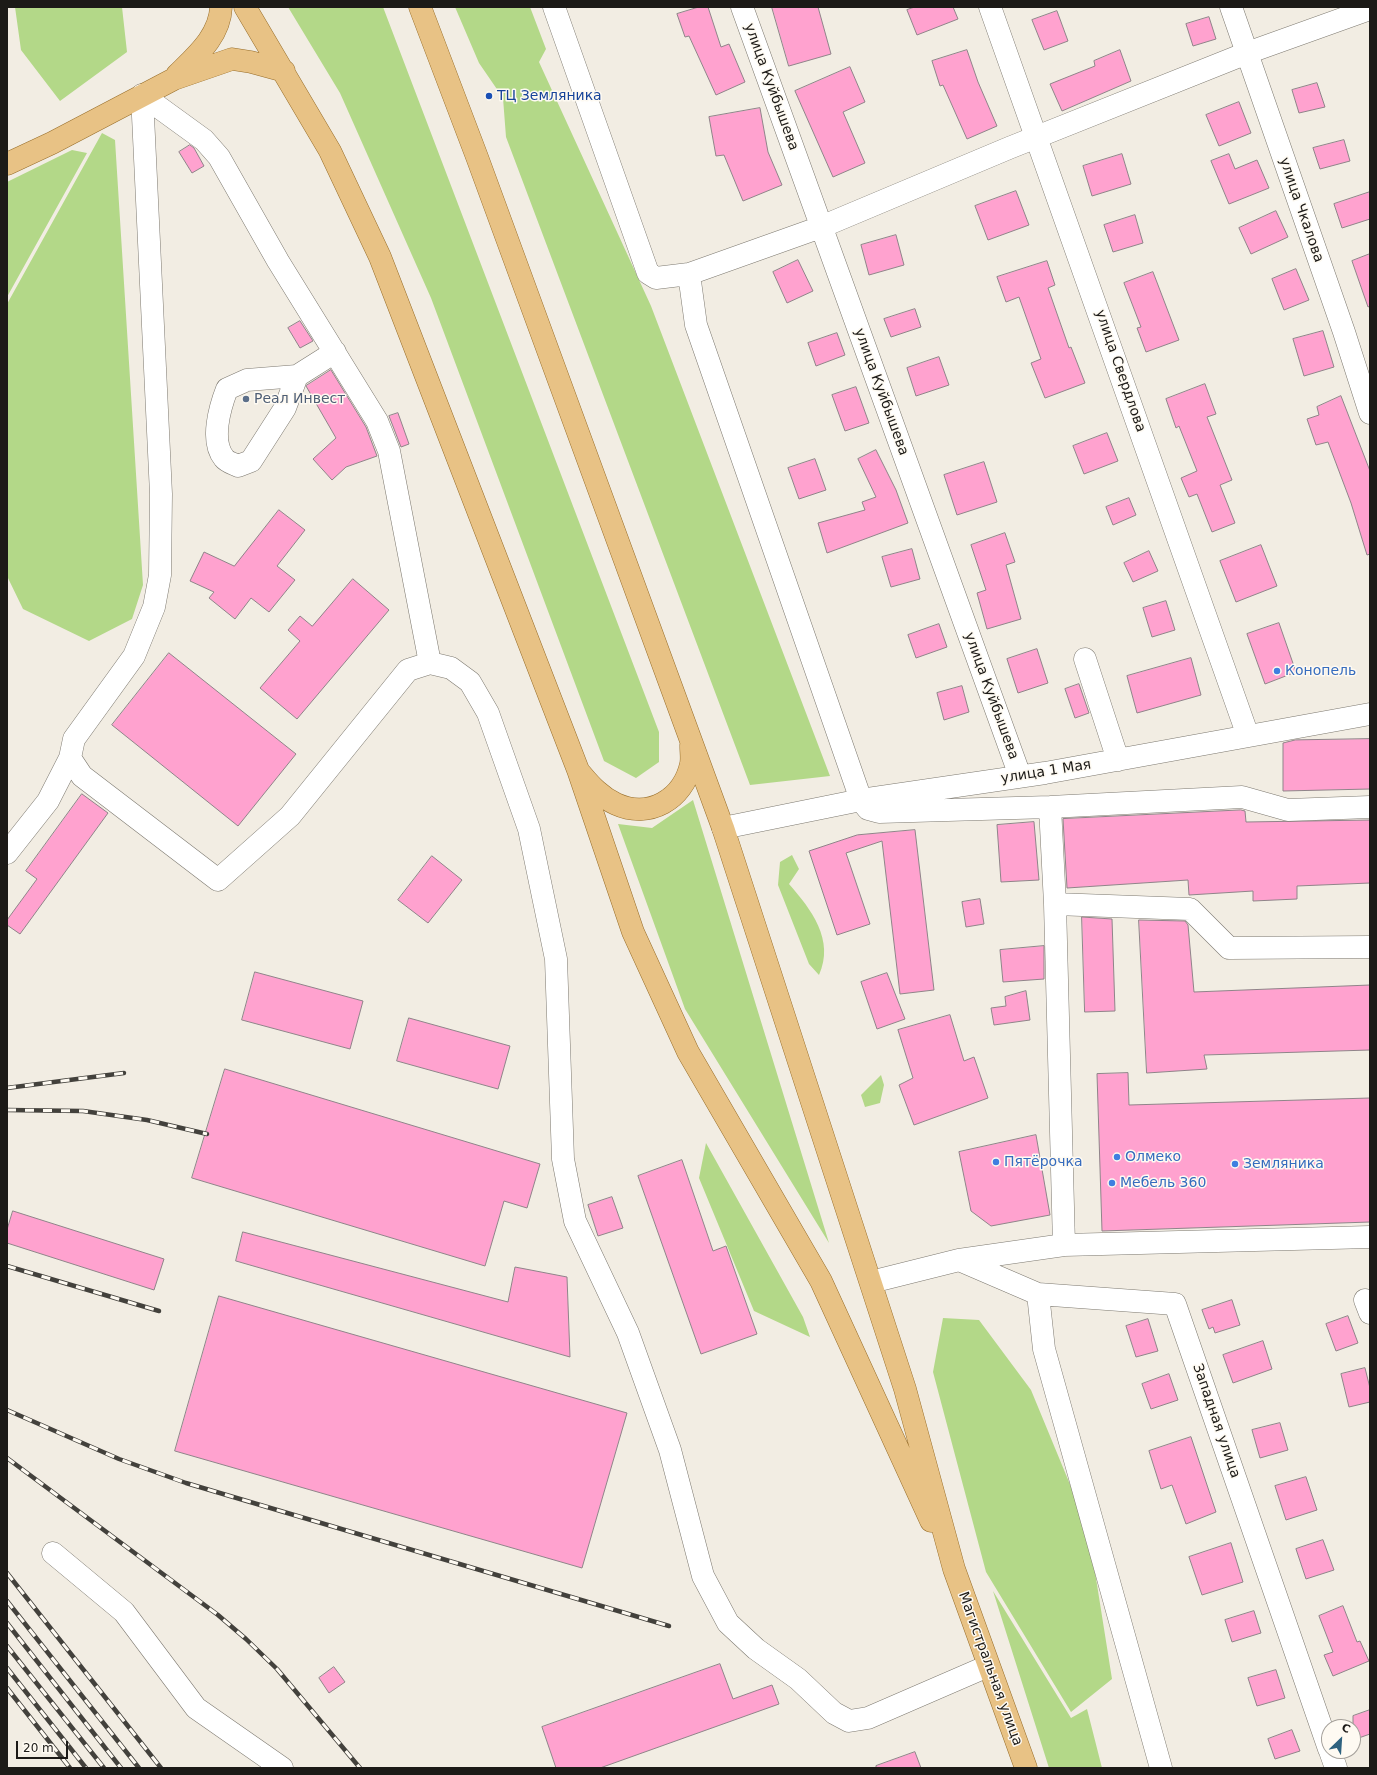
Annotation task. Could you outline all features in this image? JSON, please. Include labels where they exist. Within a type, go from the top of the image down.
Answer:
[{"type":"main road","points":[[174,79],[201,52],[215,32],[221,7]]},
{"type":"main road","points":[[244,7],[284,71],[330,151],[380,258],[578,770],[633,932],[688,1052],[821,1281],[912,1482],[954,1569]]},
{"type":"main road","points":[[420,7],[475,150],[723,828],[906,1389],[954,1569]]},
{"type":"main road","points":[[7,164],[52,143],[174,79],[232,59],[251,62],[284,71]]},
{"type":"main road","points":[[578,770],[596,791],[616,804],[638,810],[657,807],[674,796],[685,780],[691,764],[691,743]]},
{"type":"main road","name":"Магистральная улица","points":[[954,1569],[1026,1768]]},
{"type":"street","points":[[554,7],[648,274],[656,278],[689,274],[821,227],[1247,54],[1370,9]]},
{"type":"street","name":"улица Куйбышева","points":[[742,7],[1020,776]]},
{"type":"street","name":"улица Свердлова","points":[[990,7],[1038,138],[1248,736]]},
{"type":"street","name":"улица Чкалова","points":[[1231,7],[1370,413]]},
{"type":"street","points":[[142,95],[204,140],[219,157],[278,260],[378,421],[389,451],[430,663]]},
{"type":"street","points":[[7,853],[48,801],[70,758],[74,739],[134,656],[154,607],[160,575],[161,494],[142,95]]},
{"type":"street","points":[[689,274],[696,325],[861,800],[868,809],[879,812],[1050,807],[1242,797],[1288,810],[1370,807]]},
{"type":"street","points":[[297,376],[335,352]]},
{"type":"street","points":[[1085,659],[1118,760]]},
{"type":"street","points":[[70,758],[82,776],[218,880],[290,816],[408,670],[430,663],[452,668],[470,682],[488,714],[529,829],[556,959],[563,1159],[575,1221],[628,1333],[670,1450],[703,1576],[728,1623],[756,1649],[798,1679],[834,1713],[849,1721],[868,1718],[988,1666]]},
{"type":"street","name":"улица 1 Мая","points":[[723,828],[861,800],[1118,760],[1370,714]]},
{"type":"street","points":[[1050,807],[1055,904],[1064,1245]]},
{"type":"street","points":[[1055,904],[1190,909],[1229,948],[1370,947]]},
{"type":"street","points":[[871,1282],[959,1260],[1064,1245],[1370,1237]]},
{"type":"street","name":"Западная улица","points":[[959,1260],[1038,1294],[1175,1304],[1321,1727]]},
{"type":"street","points":[[1038,1294],[1044,1349],[1161,1768]]},
{"type":"street","points":[[53,1553],[124,1612],[196,1708],[282,1768]]},
{"type":"green space","points":[[15,7],[122,7],[127,52],[60,101],[21,50]]},
{"type":"green space","points":[[288,7],[383,7],[659,732],[659,762],[636,778],[604,761],[431,298],[340,93]]},
{"type":"green space","points":[[455,7],[530,7],[546,49],[539,62],[651,306],[830,776],[750,785],[506,137],[503,98],[479,63]]},
{"type":"green space","points":[[102,133],[115,140],[143,585],[132,619],[89,641],[23,609],[7,576],[7,304]]},
{"type":"green space","points":[[72,150],[87,153],[7,297],[7,182]]},
{"type":"green space","points":[[693,800],[829,1243],[685,1009],[618,824],[652,828]]},
{"type":"green space","points":[[792,855],[799,869],[789,884],[812,915],[822,937],[824,950],[823,962],[819,975],[809,964],[778,885],[780,862]]},
{"type":"green space","points":[[881,1075],[884,1085],[880,1103],[865,1107],[861,1095]]},
{"type":"green space","points":[[706,1143],[803,1317],[810,1337],[754,1311],[699,1178]]},
{"type":"green space","points":[[943,1318],[979,1320],[1031,1390],[1088,1528],[1112,1679],[1071,1712],[986,1572],[933,1372]]},
{"type":"green space","points":[[993,1591],[1071,1718],[1087,1709],[1102,1768],[1049,1768]]},
{"type":"building","points":[[699,7],[708,7],[721,47],[729,44],[745,82],[716,95],[689,36],[685,37],[677,14]]},
{"type":"building","points":[[772,7],[818,7],[831,54],[789,66]]},
{"type":"building","points":[[915,7],[953,7],[958,19],[917,35],[907,10]]},
{"type":"building","points":[[1057,11],[1068,41],[1044,50],[1032,20]]},
{"type":"building","points":[[1209,17],[1216,39],[1193,46],[1186,24]]},
{"type":"building","points":[[967,50],[978,82],[997,126],[967,139],[943,85],[940,86],[932,61]]},
{"type":"building","points":[[1120,50],[1131,81],[1062,111],[1050,84],[1095,66],[1094,61]]},
{"type":"building","points":[[850,67],[865,102],[843,112],[865,163],[833,177],[795,91]]},
{"type":"building","points":[[1317,83],[1325,107],[1299,113],[1292,90]]},
{"type":"building","points":[[1239,102],[1251,133],[1219,146],[1206,115]]},
{"type":"building","points":[[760,108],[768,152],[782,185],[743,201],[724,155],[716,156],[709,117]]},
{"type":"building","points":[[1344,140],[1350,161],[1320,169],[1313,148]]},
{"type":"building","points":[[190,145],[194,148],[204,166],[192,173],[179,152]]},
{"type":"building","points":[[1122,154],[1131,184],[1092,196],[1083,166]]},
{"type":"building","points":[[1229,154],[1235,169],[1257,160],[1269,188],[1229,204],[1211,161]]},
{"type":"building","points":[[1016,191],[1029,225],[988,240],[975,206]]},
{"type":"building","points":[[1370,192],[1370,219],[1342,228],[1334,204]]},
{"type":"building","points":[[1276,211],[1288,237],[1251,254],[1239,228]]},
{"type":"building","points":[[1135,215],[1143,243],[1113,252],[1104,225]]},
{"type":"building","points":[[896,235],[904,265],[869,275],[861,245]]},
{"type":"building","points":[[1370,254],[1370,306],[1368,307],[1352,261]]},
{"type":"building","points":[[798,260],[813,291],[787,303],[773,272]]},
{"type":"building","points":[[1047,261],[1055,285],[1048,288],[1069,348],[1071,347],[1085,383],[1045,398],[1031,363],[1041,359],[1019,297],[1006,302],[997,277]]},
{"type":"building","points":[[1296,269],[1309,300],[1284,310],[1272,279]]},
{"type":"building","points":[[1153,272],[1179,340],[1146,352],[1137,328],[1141,327],[1124,283]]},
{"type":"building","points":[[915,309],[921,327],[891,337],[884,319]]},
{"type":"building","points":[[300,321],[313,341],[300,348],[288,328]]},
{"type":"building","points":[[1323,331],[1334,367],[1304,376],[1293,339]]},
{"type":"building","points":[[837,333],[845,355],[816,366],[808,343]]},
{"type":"building","points":[[939,357],[949,385],[916,396],[907,368]]},
{"type":"building","points":[[331,370],[366,427],[377,456],[346,467],[332,480],[313,459],[336,438],[306,386]]},
{"type":"building","points":[[1205,384],[1216,414],[1207,417],[1232,480],[1220,485],[1235,523],[1212,532],[1197,494],[1189,497],[1181,478],[1197,471],[1179,426],[1176,428],[1166,399]]},
{"type":"building","points":[[856,387],[869,423],[845,431],[832,395]]},
{"type":"building","points":[[1341,396],[1370,471],[1370,554],[1367,555],[1351,503],[1328,442],[1316,445],[1307,419],[1319,415],[1317,407]]},
{"type":"building","points":[[398,413],[409,444],[401,447],[389,416]]},
{"type":"building","points":[[1107,433],[1118,461],[1084,474],[1073,446]]},
{"type":"building","points":[[876,450],[896,490],[908,523],[827,553],[818,523],[865,510],[862,502],[876,497],[858,459]]},
{"type":"building","points":[[815,459],[826,490],[799,499],[788,468]]},
{"type":"building","points":[[984,462],[997,502],[957,515],[944,475]]},
{"type":"building","points":[[1129,498],[1136,515],[1113,525],[1106,507]]},
{"type":"building","points":[[279,510],[305,530],[277,566],[295,580],[269,612],[251,598],[235,619],[209,598],[214,592],[190,581],[204,552],[234,566]]},
{"type":"building","points":[[1005,533],[1015,562],[1006,565],[1021,619],[987,629],[977,593],[986,590],[971,545]]},
{"type":"building","points":[[1261,545],[1277,586],[1236,602],[1220,561]]},
{"type":"building","points":[[912,549],[920,579],[891,587],[882,557]]},
{"type":"building","points":[[1149,551],[1158,571],[1133,582],[1124,563]]},
{"type":"building","points":[[353,579],[389,610],[297,719],[260,688],[300,641],[288,630],[300,616],[312,626]]},
{"type":"building","points":[[1166,601],[1175,630],[1152,637],[1143,608]]},
{"type":"building","points":[[1279,623],[1296,672],[1265,684],[1247,634]]},
{"type":"building","points":[[939,624],[947,647],[916,658],[908,635]]},
{"type":"building","points":[[1037,649],[1048,683],[1018,693],[1007,659]]},
{"type":"building","points":[[169,653],[296,754],[238,826],[112,725]]},
{"type":"building","points":[[1191,658],[1201,695],[1137,713],[1127,676]]},
{"type":"building","points":[[1079,684],[1089,713],[1075,718],[1065,689]]},
{"type":"building","points":[[962,686],[969,712],[944,720],[937,693]]},
{"type":"building","points":[[1370,739],[1370,789],[1283,791],[1283,743],[1295,740]]},
{"type":"building","points":[[82,794],[108,813],[20,934],[7,925],[7,920],[37,879],[26,871]]},
{"type":"building","points":[[1245,811],[1246,822],[1370,820],[1370,883],[1297,886],[1297,899],[1253,901],[1253,891],[1189,895],[1188,880],[1067,888],[1063,819]]},
{"type":"building","points":[[1034,822],[1039,880],[1001,882],[997,825]]},
{"type":"building","points":[[915,830],[934,990],[900,994],[882,841],[846,853],[870,924],[837,935],[809,851],[857,835]]},
{"type":"building","points":[[432,856],[462,880],[428,923],[398,900]]},
{"type":"building","points":[[980,899],[984,924],[966,927],[962,902]]},
{"type":"building","points":[[1082,917],[1112,919],[1115,1011],[1085,1012]]},
{"type":"building","points":[[1139,920],[1185,921],[1188,925],[1194,992],[1370,985],[1370,1050],[1204,1055],[1207,1069],[1147,1073]]},
{"type":"building","points":[[1044,946],[1044,979],[1003,982],[1000,950]]},
{"type":"building","points":[[255,972],[363,1001],[350,1049],[242,1020]]},
{"type":"building","points":[[887,973],[905,1019],[877,1029],[861,982]]},
{"type":"building","points":[[1026,991],[1030,1020],[994,1025],[991,1008],[1006,1006],[1005,997]]},
{"type":"building","points":[[950,1015],[964,1061],[974,1057],[988,1098],[914,1125],[899,1085],[913,1078],[898,1030]]},
{"type":"building","points":[[409,1018],[510,1046],[498,1089],[397,1061]]},
{"type":"building","points":[[225,1069],[540,1164],[527,1208],[504,1201],[485,1266],[192,1178]]},
{"type":"building","name":"Земляника","points":[[1128,1073],[1129,1105],[1370,1098],[1370,1222],[1102,1231],[1097,1074]]},
{"type":"building","points":[[1036,1135],[1050,1215],[991,1226],[971,1211],[959,1152]]},
{"type":"building","points":[[682,1160],[713,1251],[726,1246],[757,1334],[701,1354],[638,1176]]},
{"type":"building","points":[[612,1197],[623,1228],[598,1236],[588,1205]]},
{"type":"building","points":[[13,1211],[164,1259],[154,1290],[7,1243],[7,1230]]},
{"type":"building","points":[[243,1232],[508,1302],[515,1267],[567,1277],[570,1357],[236,1261]]},
{"type":"building","points":[[219,1296],[627,1413],[582,1568],[175,1451]]},
{"type":"building","points":[[1232,1300],[1240,1325],[1215,1333],[1213,1327],[1209,1329],[1202,1310]]},
{"type":"building","points":[[1348,1316],[1358,1343],[1336,1351],[1326,1324]]},
{"type":"building","points":[[1148,1319],[1158,1351],[1136,1357],[1126,1326]]},
{"type":"building","points":[[1263,1341],[1272,1369],[1233,1383],[1223,1355]]},
{"type":"building","points":[[1365,1368],[1370,1388],[1370,1402],[1349,1407],[1341,1374]]},
{"type":"building","points":[[1169,1374],[1178,1400],[1151,1409],[1142,1384]]},
{"type":"building","points":[[1280,1423],[1288,1450],[1260,1458],[1252,1430]]},
{"type":"building","points":[[1191,1437],[1216,1512],[1186,1524],[1172,1485],[1161,1489],[1149,1451]]},
{"type":"building","points":[[1306,1477],[1317,1510],[1286,1520],[1275,1486]]},
{"type":"building","points":[[1323,1540],[1334,1570],[1306,1579],[1296,1549]]},
{"type":"building","points":[[1231,1543],[1243,1582],[1202,1595],[1189,1557]]},
{"type":"building","points":[[1343,1606],[1357,1642],[1360,1641],[1369,1661],[1333,1676],[1324,1655],[1333,1652],[1319,1616]]},
{"type":"building","points":[[1254,1611],[1261,1633],[1232,1642],[1225,1620]]},
{"type":"building","points":[[720,1664],[733,1699],[772,1685],[779,1704],[600,1768],[556,1768],[542,1727]]},
{"type":"building","points":[[334,1667],[345,1682],[329,1693],[319,1678]]},
{"type":"building","points":[[1276,1670],[1285,1698],[1257,1706],[1248,1678]]},
{"type":"building","points":[[1370,1710],[1370,1734],[1361,1737],[1361,1719],[1353,1719],[1353,1716]]},
{"type":"building","points":[[1292,1730],[1300,1751],[1275,1759],[1268,1739]]},
{"type":"building","points":[[915,1752],[921,1768],[876,1768],[876,1766]]},
{"type":"railway","points":[[7,1088],[124,1073]]},
{"type":"railway","points":[[7,1110],[83,1111],[147,1120],[207,1134]]},
{"type":"railway","points":[[7,1266],[159,1311]]},
{"type":"railway","points":[[7,1410],[119,1459],[186,1483],[669,1626]]},
{"type":"railway","points":[[7,1458],[218,1615],[246,1639],[277,1669],[360,1768]]},
{"type":"railway","points":[[7,1573],[161,1768]]},
{"type":"railway","points":[[7,1601],[139,1768]]},
{"type":"railway","points":[[7,1623],[121,1768]]},
{"type":"railway","points":[[7,1646],[104,1768]]},
{"type":"railway","points":[[7,1668],[86,1768]]},
{"type":"railway","points":[[7,1688],[70,1768]]},
{"type":"place","name":"ТЦ Земляника","points":[[489,96]]},
{"type":"place","name":"Реал Инвест","points":[[246,399]]},
{"type":"place","name":"Конопель","points":[[1277,671]]},
{"type":"place","name":"Олмеко","points":[[1117,1157]]},
{"type":"place","name":"Пятёрочка","points":[[996,1162]]},
{"type":"place","name":"Земляника","points":[[1235,1164]]},
{"type":"place","name":"Мебель 360","points":[[1112,1183]]}]
